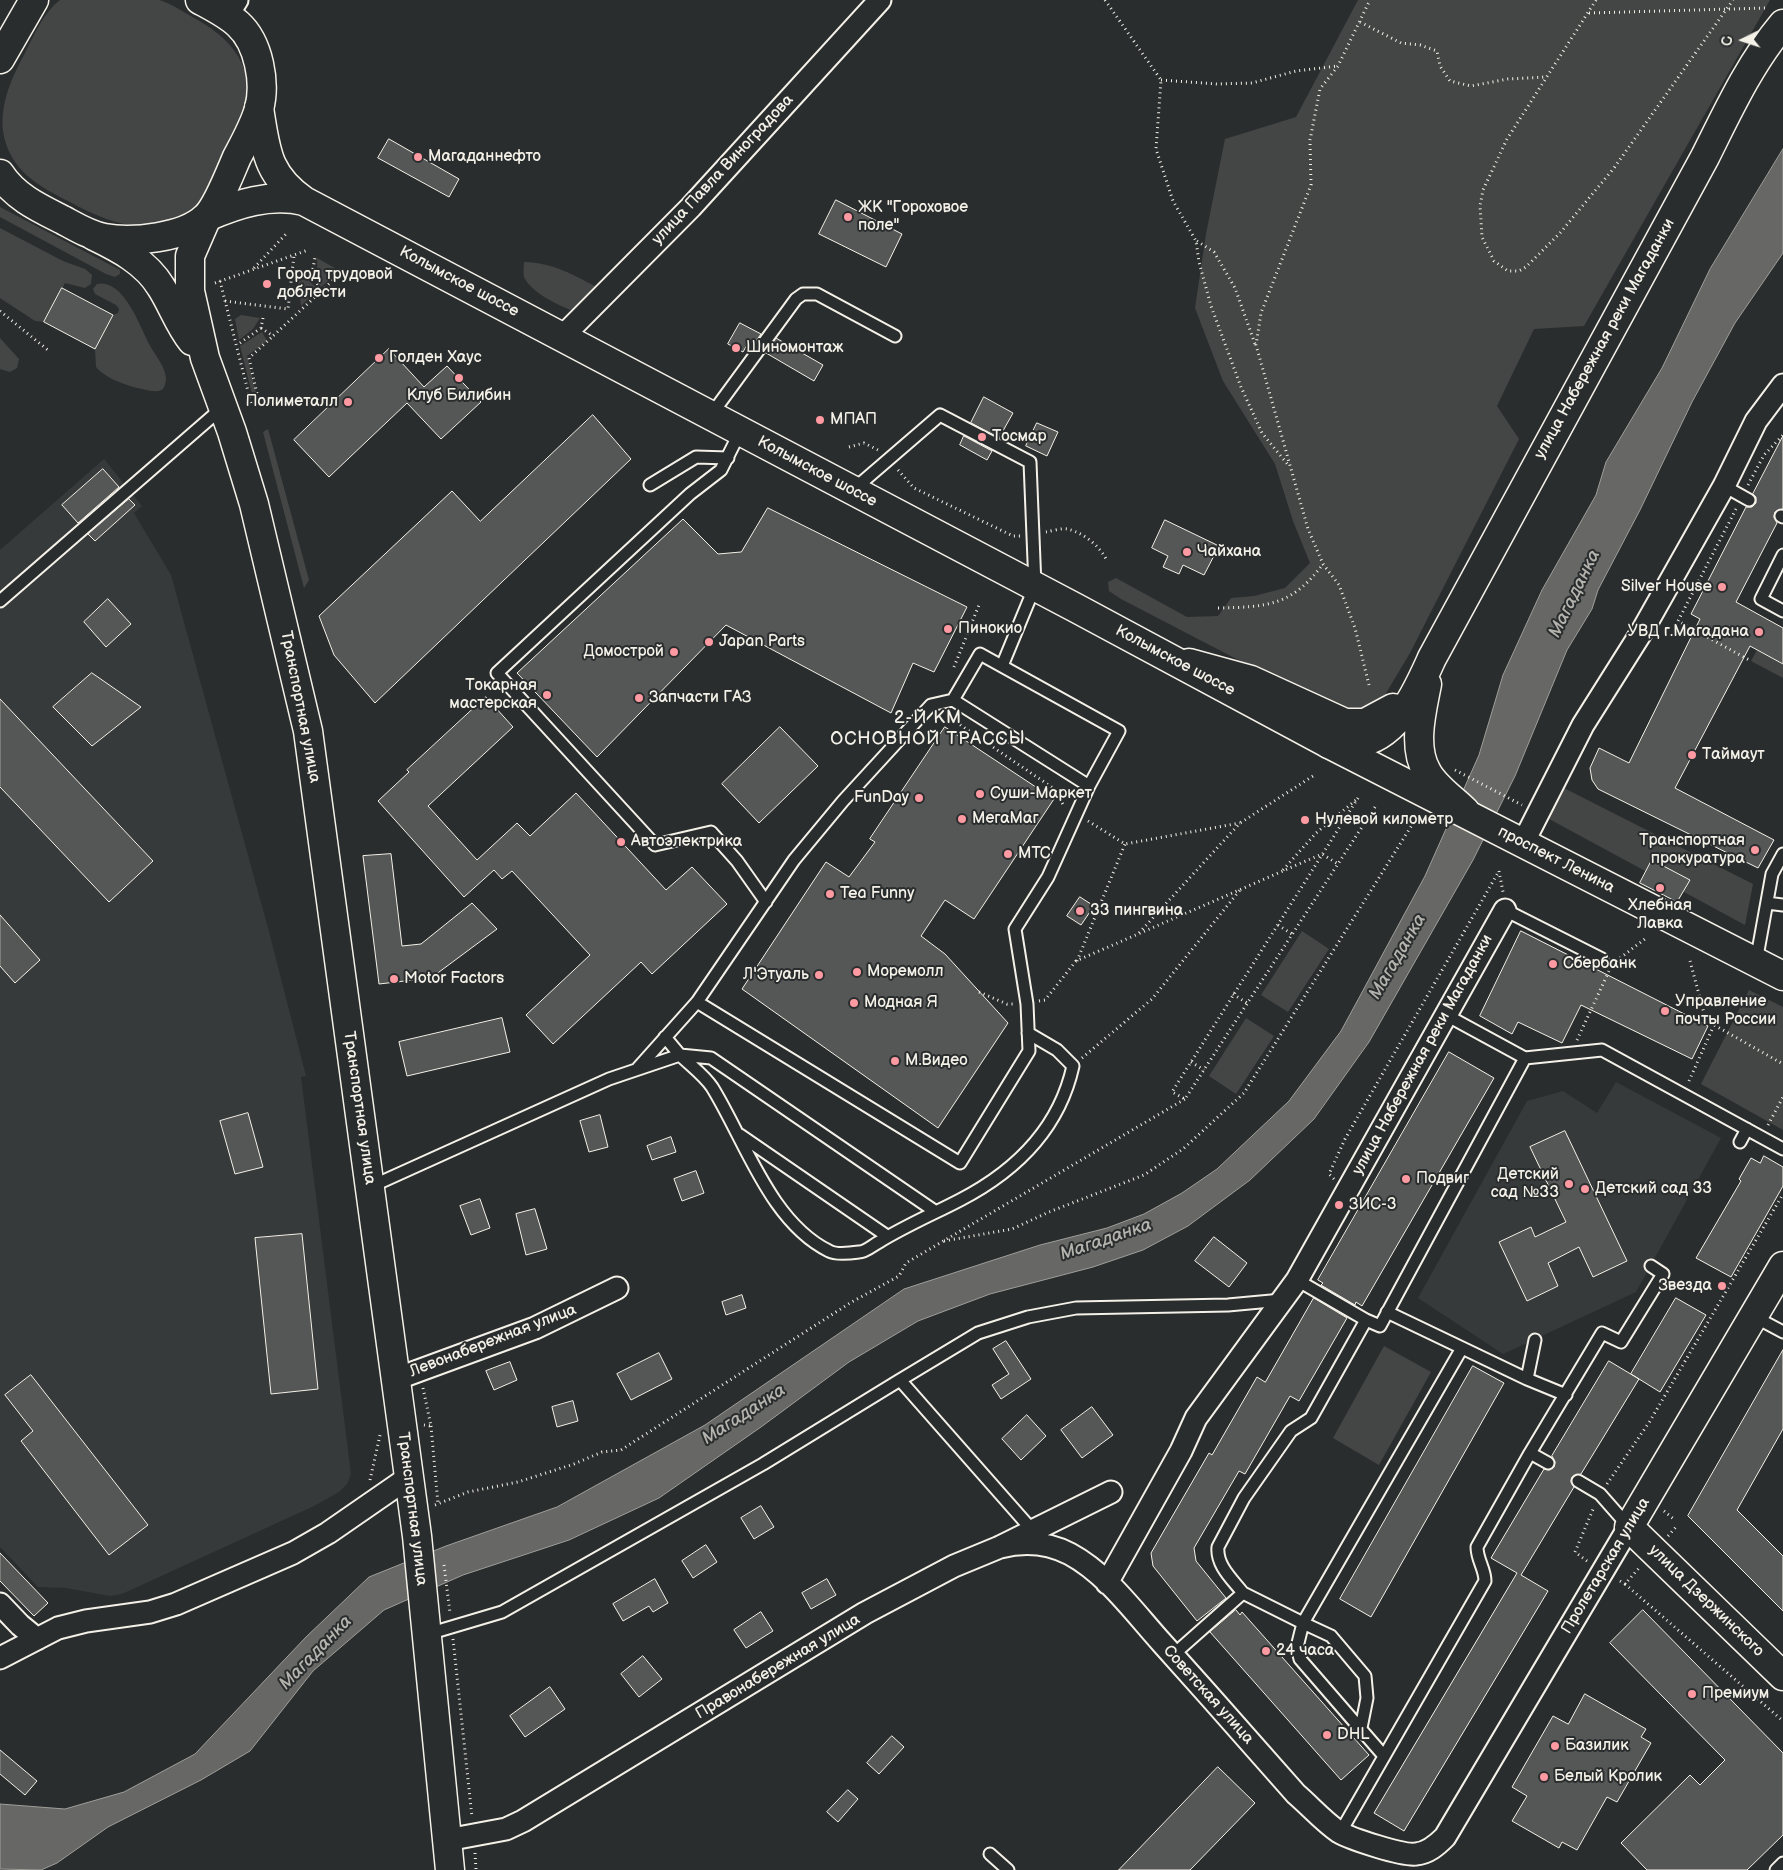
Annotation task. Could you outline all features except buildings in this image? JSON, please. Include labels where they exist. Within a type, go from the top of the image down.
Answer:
[{"type":"main road","points":[[0,60],[34,0]]},
{"type":"main road","name":"Колымское шоссе","points":[[200,0],[232,8],[246,34],[255,53],[260,79],[259,108],[268,157],[283,183],[304,201],[711,414],[740,432],[1035,586],[1329,744]]},
{"type":"main road","name":"улица Набережная реки Магаданки","points":[[1432,658],[1705,157],[1734,98],[1767,44],[1775,16]]},
{"type":"main road","name":"Колымское шоссе","points":[[207,217],[225,185],[259,108]]},
{"type":"main road","name":"Колымское шоссе","points":[[0,174],[11,188],[30,203],[86,232],[110,239],[143,239],[190,228],[207,217],[232,206],[256,201],[288,198],[304,201]]},
{"type":"main road","points":[[0,188],[30,203]]},
{"type":"main road","name":"Транспортная улица","points":[[207,217],[194,243],[189,272],[194,315],[205,358],[224,407],[256,512],[308,731],[408,1477],[426,1514],[435,1625],[450,1870]]},
{"type":"main road","name":"Транспортная улица","points":[[86,232],[123,252],[151,274],[160,284],[188,335],[205,358]]},
{"type":"main road","points":[[1164,656],[1251,680],[1337,721],[1353,724],[1374,720],[1394,708],[1432,658]]},
{"type":"main road","points":[[1329,744],[1362,742],[1385,730],[1413,698],[1432,658]]},
{"type":"main road","points":[[1432,658],[1420,718],[1421,755],[1437,780]]},
{"type":"main road","name":"проспект Ленина","points":[[1329,744],[1437,780],[1472,817],[1783,976]]},
{"type":"main road","name":"Пролетарская улица","points":[[1629,1527],[1783,1266]]},
{"type":"main road","name":"улица Дзержинского","points":[[1629,1527],[1783,1676]]},
{"type":"street","name":"улица Павла Виноградова","points":[[563,336],[691,207],[880,0]]},
{"type":"street","points":[[1518,840],[1583,725],[1641,633],[1724,486],[1756,421],[1783,385]]},
{"type":"street","name":"улица Набережная реки Магаданки","points":[[1107,1583],[1182,1451],[1196,1418],[1297,1280],[1505,910]]},
{"type":"street","name":"Левонабережная улица","points":[[396,1379],[535,1328],[617,1288]]},
{"type":"street","points":[[0,1658],[37,1638],[71,1623],[131,1616],[158,1609],[284,1557],[328,1533],[408,1477]]},
{"type":"street","name":"Правонабережная улица","points":[[447,1840],[506,1829],[523,1821],[865,1614],[954,1566],[1000,1547],[1111,1492]]},
{"type":"street","name":"Пролетарская улица","points":[[1417,1854],[1432,1850],[1445,1837],[1601,1571],[1629,1527]]},
{"type":"street","name":"Советская улица","points":[[1000,1547],[1025,1542],[1050,1546],[1068,1553],[1086,1564],[1107,1583],[1173,1655],[1296,1794],[1340,1832],[1400,1853],[1417,1854]]},
{"type":"street","points":[[0,1604],[20,1625],[37,1638]]},
{"type":"lane","points":[[711,414],[796,298],[803,294],[817,294],[895,336]]},
{"type":"lane","points":[[0,601],[224,407]]},
{"type":"lane","points":[[852,491],[940,416],[1030,462],[1035,586],[1002,666]]},
{"type":"lane","points":[[740,432],[721,470],[690,494],[497,673],[655,845],[711,832],[737,861],[766,902]]},
{"type":"lane","points":[[650,485],[696,457],[728,458]]},
{"type":"lane","points":[[1724,486],[1746,498]]},
{"type":"lane","points":[[1783,555],[1761,599],[1783,611]]},
{"type":"lane","points":[[697,1002],[960,1163],[1029,1051],[1027,1004],[1015,929],[1048,878],[1089,786],[1119,731],[980,654],[953,700]]},
{"type":"lane","points":[[637,1069],[697,1002],[806,845],[931,705],[953,700],[1089,786]]},
{"type":"lane","points":[[1756,962],[1772,874],[1783,854]]},
{"type":"lane","points":[[1767,903],[1783,905]]},
{"type":"lane","points":[[1505,910],[1602,959]]},
{"type":"lane","points":[[1446,1015],[1525,1058],[1602,1050],[1783,1149]]},
{"type":"lane","points":[[665,1038],[710,1084],[762,1180],[792,1225],[830,1252],[862,1252],[887,1236],[936,1212],[999,1177],[1039,1140],[1057,1111],[1069,1086],[1073,1066],[1057,1050],[1028,1033]]},
{"type":"lane","points":[[370,1187],[637,1069],[680,1055],[711,1058],[936,1212]]},
{"type":"lane","points":[[1297,1280],[1366,1320],[1380,1326],[1525,1058]]},
{"type":"lane","points":[[1740,1142],[1747,1130]]},
{"type":"lane","points":[[738,1134],[887,1236]]},
{"type":"lane","points":[[1340,1832],[1485,1581],[1485,1573],[1477,1557],[1477,1547],[1530,1453],[1602,1333],[1621,1342],[1663,1274],[1651,1266]]},
{"type":"lane","points":[[435,1625],[502,1612],[762,1464],[978,1333],[1028,1317],[1076,1308],[1228,1305],[1282,1300]]},
{"type":"lane","points":[[1387,1312],[1527,1379],[1566,1395]]},
{"type":"lane","points":[[1753,1316],[1783,1332]]},
{"type":"lane","points":[[1361,1728],[1367,1698],[1365,1676],[1331,1636],[1243,1594],[1217,1556],[1218,1547],[1244,1498],[1291,1431],[1311,1418],[1366,1320]]},
{"type":"lane","points":[[1527,1379],[1535,1340]]},
{"type":"lane","points":[[1384,1756],[1300,1659],[1298,1647],[1303,1623],[1462,1348]]},
{"type":"lane","points":[[900,1380],[1033,1531]]},
{"type":"lane","points":[[1530,1453],[1548,1463]]},
{"type":"lane","points":[[1578,1481],[1600,1494],[1629,1527]]},
{"type":"lane","points":[[1173,1655],[1243,1594]]},
{"type":"lane","points":[[990,1854],[1008,1870]]},
{"type":"lane","points":[[1776,1870],[1783,1863]]},
{"type":"path","points":[[1105,0],[1161,80],[1156,149],[1173,202],[1196,241],[1199,262],[1211,306],[1241,386],[1262,433],[1291,468]]},
{"type":"path","points":[[1256,345],[1260,313],[1310,186],[1310,140],[1320,90],[1338,66],[1370,0]]},
{"type":"path","points":[[1596,0],[1507,140],[1487,179],[1481,198],[1480,223],[1484,244],[1494,262],[1508,271],[1519,271],[1526,267],[1560,233],[1614,168],[1733,0]]},
{"type":"path","points":[[1589,13],[1728,8],[1775,16]]},
{"type":"path","points":[[1360,22],[1401,43],[1420,45],[1437,51],[1440,66],[1450,81],[1471,86],[1508,79],[1546,77]]},
{"type":"path","points":[[1161,80],[1217,84],[1252,83],[1296,71],[1338,66]]},
{"type":"path","points":[[254,269],[286,234]]},
{"type":"path","points":[[1196,241],[1214,252],[1235,288],[1256,345],[1308,529],[1323,564],[1340,586],[1355,628],[1369,685]]},
{"type":"path","points":[[308,250],[218,282],[225,301],[253,406],[259,403],[249,358],[345,269]]},
{"type":"path","points":[[288,309],[294,255]]},
{"type":"path","points":[[314,257],[312,274],[321,291]]},
{"type":"path","points":[[298,274],[312,274]]},
{"type":"path","points":[[225,301],[288,309],[295,315]]},
{"type":"path","points":[[0,311],[49,351]]},
{"type":"path","points":[[240,343],[261,328],[263,318]]},
{"type":"path","points":[[261,328],[273,336]]},
{"type":"path","points":[[1751,661],[1678,622],[1746,498],[1764,456],[1783,435]]},
{"type":"path","points":[[849,448],[864,443],[878,450],[914,488],[1013,536],[1066,529],[1075,532],[1102,549],[1108,561]]},
{"type":"path","points":[[1218,608],[1252,608],[1285,600],[1308,584],[1323,564]]},
{"type":"path","points":[[1138,934],[1240,823],[1313,776]]},
{"type":"path","points":[[1437,780],[1528,808]]},
{"type":"path","points":[[1184,1099],[1172,1092],[1358,798],[1316,833],[1281,872]]},
{"type":"path","points":[[426,1514],[468,1492],[518,1482],[574,1464],[602,1452],[621,1450],[850,1303],[899,1276],[906,1262],[1184,1099],[1375,807]]},
{"type":"path","points":[[942,1241],[1012,1229],[1049,1212],[1144,1175],[1183,1149],[1244,1094],[1412,826]]},
{"type":"path","points":[[979,992],[1007,1004],[1027,1004],[1044,1000],[1076,961],[1125,844]]},
{"type":"path","points":[[1076,961],[1322,854]]},
{"type":"path","points":[[1322,854],[1338,864]]},
{"type":"path","points":[[1329,1174],[1345,1139],[1499,871]]},
{"type":"path","points":[[1073,1066],[1152,999],[1241,890]]},
{"type":"path","points":[[1278,925],[1292,934]]},
{"type":"path","points":[[1571,1053],[1612,964],[1645,940]]},
{"type":"path","points":[[1690,961],[1704,1014],[1714,1025],[1783,1064]]},
{"type":"path","points":[[1234,994],[1247,1003]]},
{"type":"path","points":[[1683,1094],[1714,1025]]},
{"type":"path","points":[[1191,1062],[1204,1070]]},
{"type":"path","points":[[1761,1137],[1783,1097]]},
{"type":"path","points":[[1601,1571],[1575,1552],[1600,1494],[1650,1421],[1783,1194]]},
{"type":"path","points":[[426,1514],[431,1426]]},
{"type":"path","points":[[1625,1584],[1783,1721]]},
{"type":"path","points":[[435,1625],[474,1835],[476,1870]]},
{"type":"shaded area","points":[[60,0],[164,1],[211,28],[234,50],[242,63],[247,76],[249,91],[248,108],[241,130],[207,192],[197,206],[184,216],[155,226],[140,226],[111,221],[83,209],[36,183],[18,166],[12,156],[6,145],[3,131],[3,110],[8,90],[40,25],[49,11]]},
{"type":"shaded area","points":[[1358,0],[1770,0],[1584,326],[1534,329],[1497,406],[1519,439],[1410,653],[1379,705],[1350,718],[1121,599],[1109,591],[1108,582],[1116,578],[1187,617],[1218,616],[1231,598],[1254,596],[1285,588],[1310,563],[1293,521],[1275,464],[1223,381],[1195,308],[1206,234],[1225,139],[1296,117]]},
{"type":"shaded area","points":[[0,207],[120,270],[120,274],[115,277],[106,274],[0,217]]},
{"type":"shaded area","points":[[0,228],[63,261],[85,269],[92,275],[91,284],[85,288],[65,283],[44,322],[35,321],[0,298]]},
{"type":"shaded area","points":[[317,258],[340,271],[321,287],[318,283]]},
{"type":"shaded area","points":[[524,262],[554,267],[600,289],[591,318],[554,302],[536,291],[524,277]]},
{"type":"shaded area","points":[[298,279],[308,280],[318,289],[301,306]]},
{"type":"shaded area","points":[[97,284],[106,284],[115,288],[129,305],[164,369],[166,378],[163,389],[150,391],[126,385],[109,377],[96,367],[95,349],[113,315],[118,313],[119,309],[116,305],[95,294],[93,289]]},
{"type":"shaded area","points":[[241,315],[260,318],[253,329],[239,340],[235,319]]},
{"type":"shaded area","points":[[262,332],[267,341],[247,356],[258,401],[254,402],[240,346]]},
{"type":"shaded area","points":[[0,338],[19,359],[17,368],[10,372],[0,369]]},
{"type":"shaded area","points":[[268,429],[309,580],[304,588],[263,432]]},
{"type":"shaded area","points":[[104,459],[142,506],[134,513],[171,575],[268,928],[306,1076],[301,1077],[351,1474],[347,1484],[339,1492],[314,1506],[122,1594],[110,1596],[66,1588],[38,1587],[0,1547],[0,550]]},
{"type":"shaded area","points":[[1757,650],[1783,664],[1783,678],[1751,661]]},
{"type":"shaded area","points":[[1554,783],[1753,884],[1745,925],[1538,813]]},
{"type":"shaded area","points":[[1302,931],[1329,949],[1288,1012],[1261,995]]},
{"type":"shaded area","points":[[1749,990],[1783,1007],[1783,1130],[1701,1084]]},
{"type":"shaded area","points":[[1246,1018],[1274,1036],[1236,1094],[1209,1076]]},
{"type":"shaded area","name":"Детский сад 33","points":[[1616,1082],[1721,1138],[1636,1292],[1503,1354],[1418,1298],[1527,1101],[1563,1091],[1597,1113]]},
{"type":"shaded area","points":[[1384,1346],[1431,1372],[1379,1465],[1333,1438]]},
{"type":"water","name":"Магаданка","points":[[1783,149],[1783,253],[1735,323],[1692,402],[1640,510],[1598,590],[1592,609],[1567,650],[1515,776],[1473,860],[1369,1042],[1314,1119],[1250,1180],[1188,1226],[1143,1250],[1093,1267],[990,1294],[918,1321],[849,1362],[761,1427],[659,1498],[569,1540],[463,1575],[384,1610],[313,1671],[250,1751],[201,1780],[108,1827],[57,1863],[41,1870],[0,1869],[0,1804],[65,1809],[124,1792],[195,1754],[306,1637],[369,1577],[446,1546],[557,1507],[705,1425],[904,1289],[1040,1245],[1107,1228],[1144,1214],[1182,1193],[1217,1169],[1289,1101],[1341,1031],[1425,876],[1479,755],[1503,675],[1542,590],[1596,495],[1606,462],[1662,368],[1710,269]]},
{"type":"place","name":"Магаданнефто","points":[[418,157]]},
{"type":"place","name":"ЖК \"Гороховое поле\"","points":[[848,217]]},
{"type":"place","name":"Город трудовой доблести","points":[[267,284]]},
{"type":"place","name":"Шиномонтаж","points":[[736,348]]},
{"type":"place","name":"Голден Хаус","points":[[379,358]]},
{"type":"place","name":"Клуб Билибин","points":[[459,378]]},
{"type":"place","name":"Полиметалл","points":[[348,402]]},
{"type":"place","name":"МПАП","points":[[820,420]]},
{"type":"place","name":"Тосмар","points":[[982,437]]},
{"type":"place","name":"Чайхана","points":[[1187,552]]},
{"type":"place","name":"Silver House","points":[[1722,587]]},
{"type":"place","name":"Пинокио","points":[[948,629]]},
{"type":"place","name":"УВД г.Магадана","points":[[1759,632]]},
{"type":"place","name":"Japan Parts","points":[[709,642]]},
{"type":"place","name":"Домострой","points":[[674,652]]},
{"type":"place","name":"Токарная мастерская","points":[[547,695]]},
{"type":"place","name":"Запчасти ГАЗ","points":[[639,698]]},
{"type":"place","name":"Таймаут","points":[[1692,755]]},
{"type":"place","name":"Суши-Маркет","points":[[980,794]]},
{"type":"place","name":"FunDay","points":[[919,798]]},
{"type":"place","name":"МегаМаг","points":[[962,819]]},
{"type":"place","name":"Нулевой километр","points":[[1305,820]]},
{"type":"place","name":"Автоэлектрика","points":[[621,842]]},
{"type":"place","name":"Транспортная прокуратура","points":[[1755,850]]},
{"type":"place","name":"МТС","points":[[1008,854]]},
{"type":"place","name":"Хлебная Лавка","points":[[1660,888]]},
{"type":"place","name":"Tea Funny","points":[[830,894]]},
{"type":"place","name":"33 пингвина","points":[[1080,911]]},
{"type":"place","name":"Сбербанк","points":[[1553,964]]},
{"type":"place","name":"Моремолл","points":[[857,972]]},
{"type":"place","name":"Л'Этуаль","points":[[819,975]]},
{"type":"place","name":"Motor Factors","points":[[394,979]]},
{"type":"place","name":"Модная Я","points":[[854,1003]]},
{"type":"place","name":"Управление почты России","points":[[1665,1011]]},
{"type":"place","name":"М.Видео","points":[[895,1061]]},
{"type":"place","name":"Подвиг","points":[[1406,1179]]},
{"type":"place","name":"Детский сад №33","points":[[1569,1184]]},
{"type":"place","name":"Детский сад 33","points":[[1585,1189]]},
{"type":"place","name":"ЗИС-3","points":[[1339,1205]]},
{"type":"place","name":"Звезда","points":[[1722,1286]]},
{"type":"place","name":"24 часа","points":[[1266,1651]]},
{"type":"place","name":"Премиум","points":[[1692,1694]]},
{"type":"place","name":"DHL","points":[[1327,1735]]},
{"type":"place","name":"Базилик","points":[[1555,1746]]},
{"type":"place","name":"Белый Кролик","points":[[1544,1777]]},
{"type":"district","name":"2-Й КМ ОСНОВНОЙ ТРАССЫ","points":[[928,728]]}]
